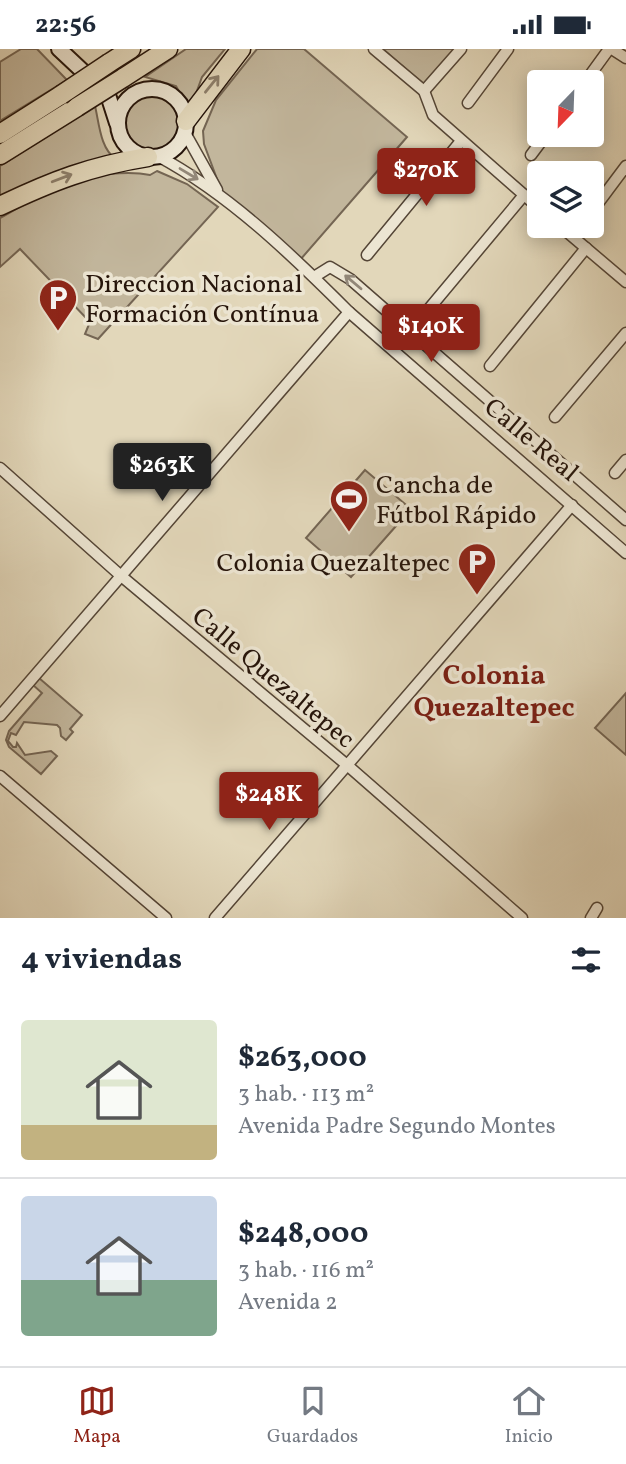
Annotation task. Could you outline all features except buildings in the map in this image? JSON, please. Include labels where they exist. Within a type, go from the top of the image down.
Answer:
[{"type":"highway","points":[[0,134],[131,49]]},
{"type":"highway","points":[[0,155],[168,49]]},
{"type":"highway","points":[[185,126],[241,49]]},
{"type":"highway","points":[[0,206],[65,176],[102,165],[153,156]]},
{"type":"main road","points":[[59,49],[108,95],[119,133],[130,149],[153,156],[174,148],[185,126],[178,102],[171,95],[152,89],[128,91],[119,88],[71,49]]},
{"type":"main road","points":[[117,124],[124,103],[141,90]]},
{"type":"street","points":[[374,49],[424,91],[433,115],[527,198]]},
{"type":"street","points":[[424,91],[461,49]]},
{"type":"street","points":[[468,103],[508,49]]},
{"type":"street","points":[[594,70],[610,49],[626,58]]},
{"type":"street","name":"Calle Real","points":[[185,126],[219,194]]},
{"type":"street","points":[[367,255],[461,141]]},
{"type":"street","points":[[531,155],[537,147]]},
{"type":"street","name":"Calle Real","points":[[153,156],[193,175],[219,194],[314,277],[349,312],[626,553]]},
{"type":"street","points":[[604,195],[626,166]]},
{"type":"street","points":[[428,310],[524,195]]},
{"type":"street","points":[[574,238],[626,282]]},
{"type":"street","points":[[490,366],[586,248]]},
{"type":"street","points":[[314,277],[330,267],[340,271],[626,520]]},
{"type":"street","points":[[0,716],[349,312]]},
{"type":"street","points":[[555,417],[626,333]]},
{"type":"street","points":[[615,473],[626,460]]},
{"type":"street","name":"Calle Quezaltepec","points":[[0,468],[120,575],[346,765],[522,918]]},
{"type":"street","points":[[215,918],[572,505]]},
{"type":"street","points":[[0,776],[166,918]]},
{"type":"street","points":[[592,918],[597,908]]},
{"type":"shaded area","points":[[21,49],[37,49],[67,80],[0,121],[0,62]]},
{"type":"shaded area","points":[[186,49],[225,49],[202,77],[190,110],[176,86],[145,77]]},
{"type":"shaded area","points":[[257,49],[304,49],[407,137],[300,260],[223,195],[204,144],[203,131],[216,100]]},
{"type":"shaded area","points":[[383,49],[455,49],[424,85]]},
{"type":"shaded area","points":[[150,92],[167,97],[175,105],[180,122],[175,139],[167,147],[150,152],[133,147],[125,139],[120,122],[125,105],[133,97]]},
{"type":"shaded area","points":[[95,106],[103,142],[116,159],[0,199],[0,166]]},
{"type":"shaded area","points":[[157,171],[187,184],[218,207],[98,339],[85,334],[90,322],[20,249],[0,267],[0,218],[68,182],[109,174],[150,175]]},
{"type":"shaded area","points":[[365,470],[411,509],[351,577],[306,538]]},
{"type":"shaded area","points":[[39,678],[82,715],[70,729],[73,732],[66,740],[61,736],[57,725],[24,722],[16,735],[11,733],[8,741],[13,747],[16,747],[17,743],[25,755],[51,751],[57,756],[41,774],[9,747],[6,740],[9,731],[42,693],[33,685]]},
{"type":"shaded area","points":[[626,693],[626,755],[595,728]]},
{"type":"place","name":"Direccion Nacional Formación Contínua","points":[[58,332]]},
{"type":"place","name":"Cancha de Fútbol Rápido","points":[[349,533]]},
{"type":"place","name":"Colonia Quezaltepec","points":[[477,596]]},
{"type":"district","name":"Colonia Quezaltepec","points":[[494,690]]}]
